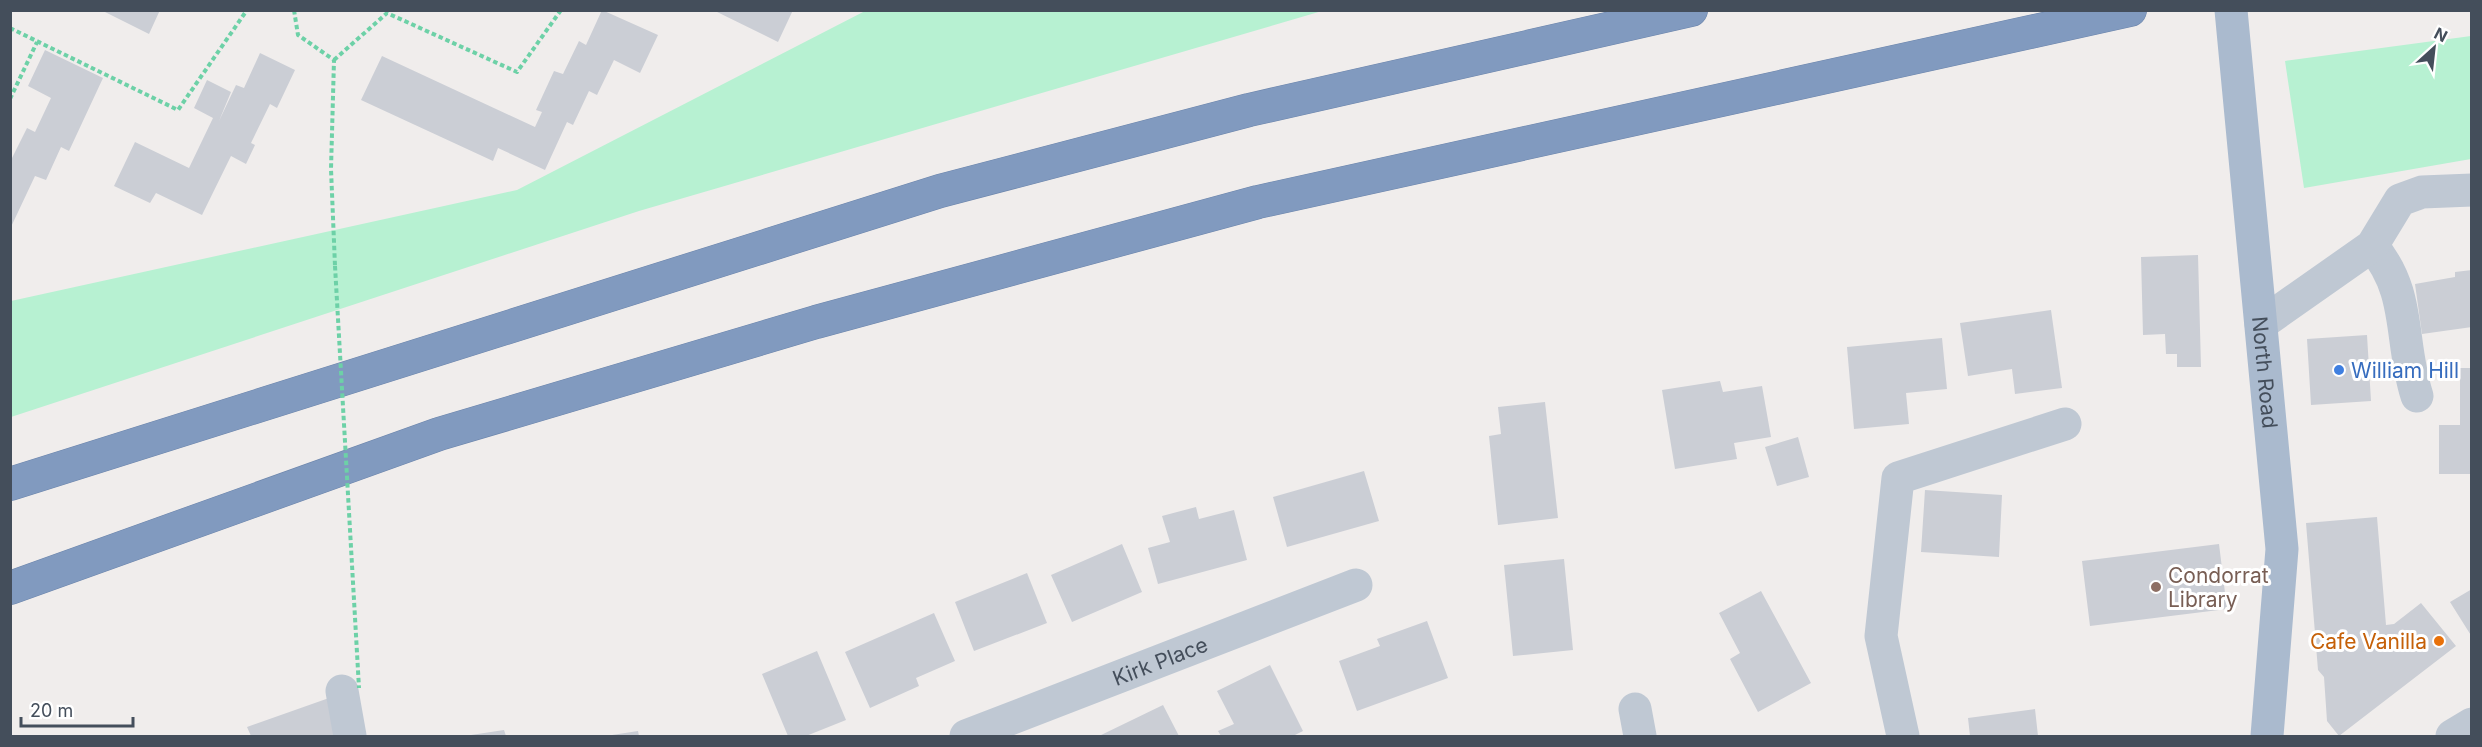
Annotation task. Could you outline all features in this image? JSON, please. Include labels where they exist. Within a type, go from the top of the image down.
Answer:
[{"type":"highway","points":[[10,588],[439,434],[816,322],[1258,202],[2130,10]]},
{"type":"highway","points":[[10,484],[940,191],[1249,110],[1691,11]]},
{"type":"main road","name":"North Road","points":[[2231,10],[2282,549],[2267,736]]},
{"type":"street","points":[[2261,324],[2372,246],[2400,200],[2422,192],[2472,190]]},
{"type":"street","points":[[2372,246],[2388,264],[2398,286],[2409,369],[2417,396]]},
{"type":"street","points":[[1903,736],[1881,636],[1898,478],[2065,424]]},
{"type":"street","name":"Kirk Place","points":[[966,736],[1356,585]]},
{"type":"street","points":[[350,689],[350,736]]},
{"type":"street","points":[[2452,736],[2472,724]]},
{"type":"path","points":[[10,28],[178,110],[247,10]]},
{"type":"path","points":[[294,10],[298,35],[334,60]]},
{"type":"path","points":[[350,689],[331,169],[334,60],[387,14],[517,72],[561,10]]},
{"type":"path","points":[[10,99],[37,42]]},
{"type":"green space","points":[[865,11],[1322,11],[639,211],[11,417],[11,301],[517,190]]},
{"type":"green space","points":[[2471,36],[2471,159],[2304,188],[2285,61]]},
{"type":"building","points":[[101,10],[160,10],[149,34]]},
{"type":"building","points":[[602,10],[658,35],[640,73],[614,60],[597,95],[589,91],[573,125],[567,122],[545,170],[498,148],[493,161],[361,100],[382,56],[535,127],[542,112],[536,110],[554,71],[563,74],[579,41],[586,45]]},
{"type":"building","points":[[713,10],[793,10],[778,42]]},
{"type":"building","points":[[45,50],[103,78],[69,151],[61,147],[46,180],[35,176],[10,229],[10,162],[27,128],[35,132],[51,98],[28,86]]},
{"type":"building","points":[[260,53],[295,70],[277,108],[270,104],[251,143],[255,145],[246,164],[231,156],[202,215],[156,193],[150,203],[114,186],[135,142],[189,168],[213,118],[194,108],[207,80],[231,92],[219,121],[236,85],[244,88]]},
{"type":"building","points":[[2198,255],[2201,367],[2177,367],[2177,354],[2166,354],[2165,334],[2143,335],[2141,257]]},
{"type":"building","points":[[2472,270],[2472,327],[2422,334],[2415,284],[2455,277],[2455,272]]},
{"type":"building","points":[[2051,310],[2062,388],[2015,394],[2012,369],[1968,376],[1960,323]]},
{"type":"building","name":"William Hill","points":[[2367,335],[2371,401],[2311,405],[2307,339]]},
{"type":"building","points":[[1942,338],[1947,389],[1906,393],[1909,424],[1854,429],[1847,347]]},
{"type":"building","points":[[2460,368],[2472,368],[2472,474],[2439,474],[2439,425],[2460,425]]},
{"type":"building","points":[[1720,381],[1723,392],[1762,386],[1771,437],[1734,443],[1737,459],[1675,469],[1662,390]]},
{"type":"building","points":[[1545,402],[1558,518],[1498,525],[1489,436],[1501,434],[1498,407]]},
{"type":"building","points":[[1798,437],[1809,477],[1777,486],[1765,447]]},
{"type":"building","points":[[1364,471],[1379,521],[1287,547],[1273,497]]},
{"type":"building","points":[[1925,490],[2002,495],[1999,557],[1921,552]]},
{"type":"building","points":[[1196,507],[1199,519],[1234,510],[1247,560],[1158,584],[1148,548],[1170,542],[1162,516]]},
{"type":"building","points":[[2377,517],[2386,625],[2394,624],[2421,603],[2456,646],[2339,736],[2327,721],[2324,677],[2318,670],[2306,523]]},
{"type":"building","points":[[1122,544],[1142,592],[1072,622],[1051,575]]},
{"type":"building","points":[[2219,544],[2227,609],[2090,626],[2082,561]]},
{"type":"building","points":[[1564,559],[1573,650],[1513,656],[1504,565]]},
{"type":"building","points":[[1027,573],[1047,623],[974,651],[955,602]]},
{"type":"building","points":[[2472,589],[2472,637],[2450,602]]},
{"type":"building","points":[[1761,591],[1811,683],[1758,712],[1730,659],[1740,653],[1719,613]]},
{"type":"building","points":[[934,613],[955,661],[916,678],[919,686],[870,708],[845,652]]},
{"type":"building","points":[[1427,621],[1448,678],[1357,711],[1339,661],[1380,646],[1377,639]]},
{"type":"building","points":[[817,651],[846,720],[806,736],[788,736],[762,674]]},
{"type":"building","points":[[1270,665],[1303,731],[1293,736],[1221,736],[1218,731],[1234,724],[1217,691]]},
{"type":"building","points":[[329,698],[340,736],[251,736],[247,727]]},
{"type":"building","points":[[1163,705],[1179,736],[1099,736]]},
{"type":"building","points":[[2035,709],[2038,736],[1970,736],[1968,718]]},
{"type":"building","points":[[504,730],[506,736],[471,735]]},
{"type":"building","points":[[638,731],[639,736],[612,736],[612,735]]},
{"type":"place","name":"William Hill","points":[[2339,370]]},
{"type":"place","name":"Condorrat Library","points":[[2156,587]]},
{"type":"place","name":"Cafe Vanilla","points":[[2439,641]]}]
